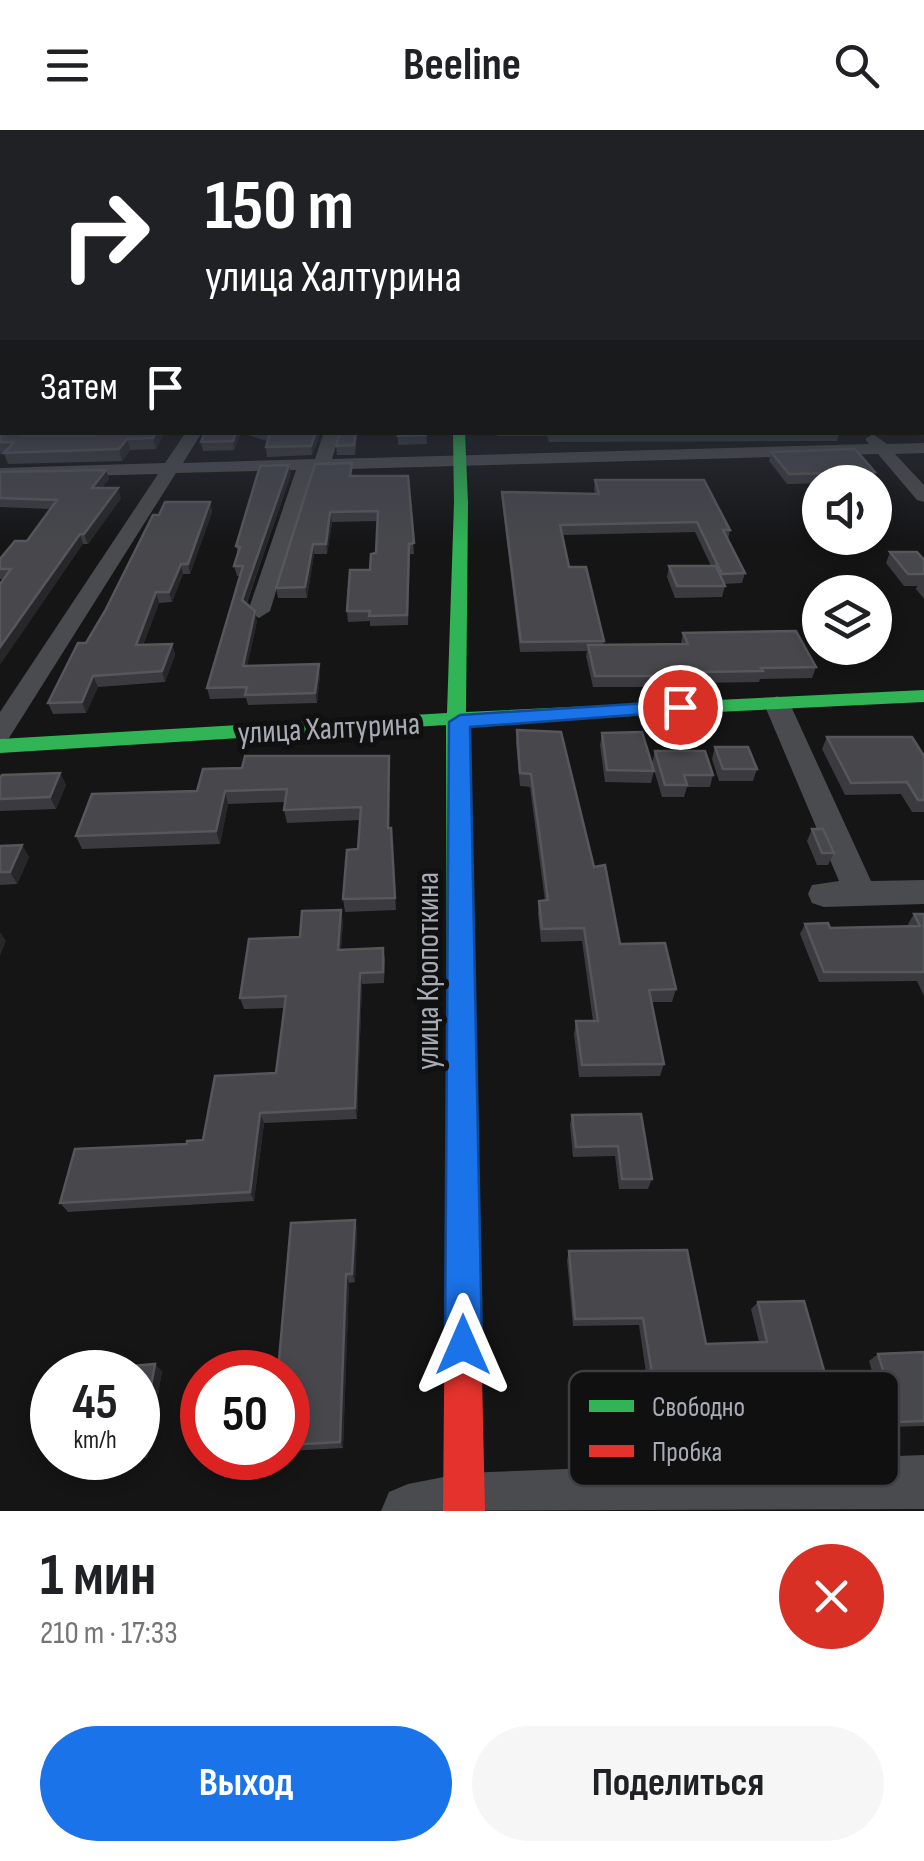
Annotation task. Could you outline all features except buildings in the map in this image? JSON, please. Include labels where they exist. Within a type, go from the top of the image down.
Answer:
[{"type":"main road","name":"улица Кропоткина","points":[[459,435],[456,458],[463,479],[458,573],[464,1506]]},
{"type":"main road","name":"улица Халтурина","points":[[0,746],[460,722],[614,709],[924,696]]},
{"type":"street","points":[[0,732],[192,435]]},
{"type":"street","points":[[259,611],[314,464],[330,435]]},
{"type":"street","points":[[870,435],[924,496]]},
{"type":"street","points":[[0,474],[456,458],[924,448]]},
{"type":"street","points":[[777,704],[862,894]]},
{"type":"street","points":[[824,894],[924,892]]},
{"type":"street","points":[[899,1483],[924,1482]]},
{"type":"street","points":[[408,1511],[847,1486]]},
{"type":"traffic: fast","points":[[459,435],[456,719],[461,1061]]},
{"type":"traffic: fast","points":[[0,746],[614,709],[924,696]]},
{"type":"traffic: jam","points":[[461,1061],[464,1511]]},
{"type":"route","points":[[463,1345],[460,722],[680,707]]}]
